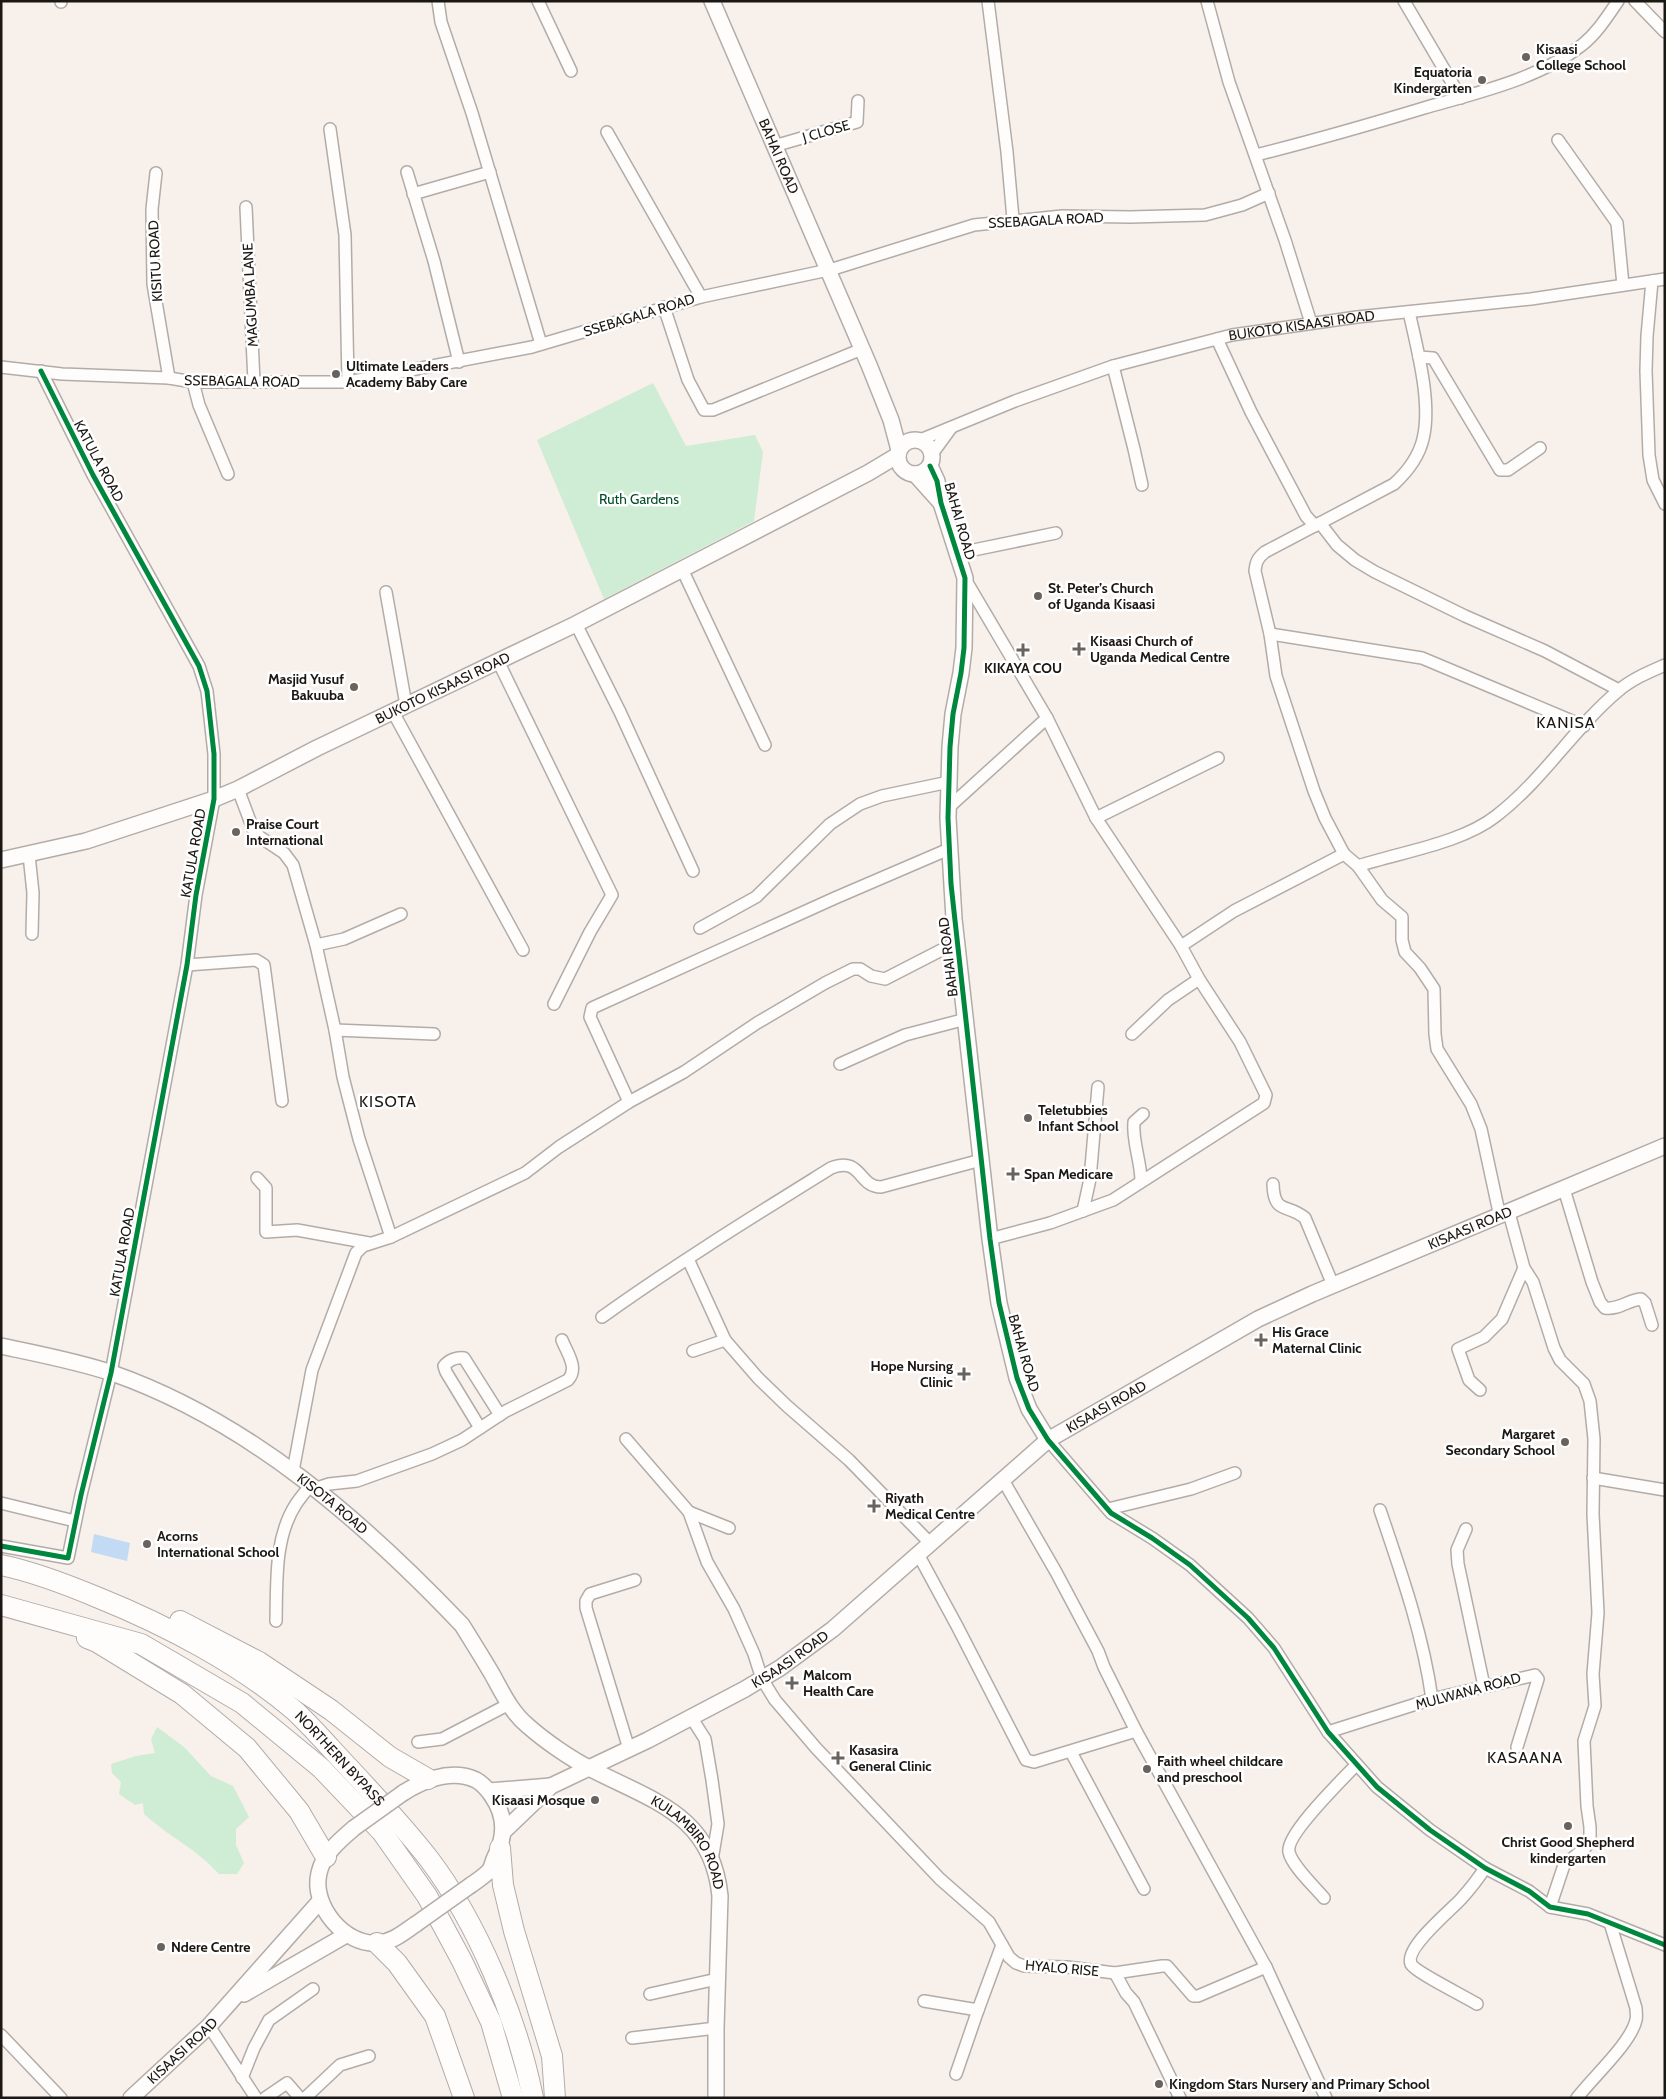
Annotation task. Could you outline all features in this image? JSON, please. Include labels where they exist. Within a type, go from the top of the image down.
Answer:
[{"type":"highway","name":"NORTHERN BYPASS","points":[[1,1565],[62,1582],[157,1622],[255,1681],[295,1712],[372,1792],[429,1859],[466,1917],[490,1963],[521,2051],[533,2098]]},
{"type":"highway","points":[[62,1582],[120,1595],[187,1624],[259,1662],[331,1710],[390,1757],[428,1779]]},
{"type":"highway","name":"NORTHERN BYPASS","points":[[5,1605],[140,1644],[242,1703],[322,1768],[382,1832],[427,1896],[462,1961],[491,2022],[513,2098]]},
{"type":"highway","points":[[5,1605],[97,1642],[182,1694],[247,1748],[299,1811],[326,1858]]},
{"type":"highway","points":[[502,1839],[503,1885],[514,1931],[552,2056],[555,2098]]},
{"type":"highway","points":[[378,1943],[396,1963],[435,2016],[464,2098]]},
{"type":"main road","name":"BAHAI ROAD","points":[[712,1],[892,420],[899,453]]},
{"type":"main road","name":"BAHAI ROAD","points":[[892,420],[917,440]]},
{"type":"main road","points":[[917,440],[930,448],[931,460],[926,470],[910,472],[901,466],[899,453],[908,441],[917,440]]},
{"type":"main road","name":"BUKOTO KISAASI ROAD","points":[[1,860],[86,841],[238,790],[317,748],[576,624],[868,473],[899,453]]},
{"type":"main road","name":"BAHAI ROAD","points":[[931,460],[941,503],[965,578],[964,648],[953,714],[948,808],[949,849],[957,942],[990,1239],[999,1303],[1017,1378],[1029,1409],[1048,1440]]},
{"type":"main road","name":"BAHAI ROAD","points":[[910,472],[941,503]]},
{"type":"main road","name":"BUKOTO KISAASI ROAD","points":[[868,473],[910,472]]},
{"type":"main road","name":"KISAASI ROAD","points":[[551,1786],[692,1717],[762,1679],[833,1629],[1048,1440],[1258,1319],[1665,1146]]},
{"type":"main road","name":"KISOTA ROAD","points":[[1,1346],[110,1373],[139,1384],[228,1427],[293,1471],[425,1587],[462,1625],[509,1704],[528,1727],[589,1768]]},
{"type":"main road","name":"KULAMBIRO ROAD","points":[[589,1768],[632,1788],[690,1824],[701,1839],[712,1860],[718,1876],[720,1896],[716,2098]]},
{"type":"main road","points":[[461,1777],[476,1780],[489,1791],[498,1804],[504,1818],[502,1839],[489,1870],[471,1886],[394,1939],[378,1943],[346,1935],[320,1902],[318,1873],[336,1843],[403,1793],[428,1779],[461,1777]]},
{"type":"main road","points":[[489,1791],[551,1786]]},
{"type":"main road","points":[[502,1839],[551,1786]]},
{"type":"main road","name":"KISAASI ROAD","points":[[131,2098],[208,2026],[320,1902]]},
{"type":"main road","name":"KISAASI ROAD","points":[[232,2001],[346,1935]]},
{"type":"street","points":[[438,1],[441,22],[490,172],[541,344]]},
{"type":"street","points":[[538,1],[571,71]]},
{"type":"street","points":[[988,1],[1008,152],[1013,219]]},
{"type":"street","points":[[1207,1],[1229,82],[1269,193],[1311,323]]},
{"type":"street","points":[[1404,1],[1461,98]]},
{"type":"street","points":[[1256,155],[1461,98],[1515,81],[1569,54],[1583,44],[1599,29],[1618,1]]},
{"type":"street","points":[[1635,1],[1665,32]]},
{"type":"street","name":"J CLOSE","points":[[774,146],[857,122],[858,101]]},
{"type":"street","points":[[330,129],[344,212],[348,382]]},
{"type":"street","points":[[607,132],[700,297]]},
{"type":"street","points":[[1558,140],[1617,223],[1622,286]]},
{"type":"street","points":[[407,172],[434,261],[459,362]]},
{"type":"street","points":[[414,194],[490,172]]},
{"type":"street","name":"KISITU ROAD","points":[[156,173],[152,208],[153,284],[169,378]]},
{"type":"street","name":"SSEBAGALA ROAD","points":[[1,367],[169,378],[192,382],[348,382],[459,362],[541,344],[700,297],[828,270],[958,228],[1013,219],[1062,216],[1156,217],[1206,215],[1242,205],[1269,193]]},
{"type":"street","name":"MAGUMBA LANE","points":[[246,208],[254,382]]},
{"type":"street","name":"BUKOTO KISAASI ROAD","points":[[917,440],[1015,401],[1112,366],[1217,339],[1311,323],[1531,299],[1665,280]]},
{"type":"street","points":[[1652,281],[1647,336],[1649,447],[1654,480],[1665,504]]},
{"type":"street","points":[[664,307],[688,380],[704,410],[713,410],[862,349]]},
{"type":"street","points":[[1409,312],[1424,384],[1425,431],[1420,449],[1394,484],[1265,552],[1258,558],[1255,571],[1270,634],[1276,676],[1321,809],[1344,854],[1358,866],[1382,900],[1402,917],[1402,947],[1420,968],[1434,989],[1436,998],[1435,1034],[1437,1049],[1471,1104],[1481,1129],[1505,1215],[1524,1268],[1533,1282],[1560,1360],[1584,1384],[1590,1401],[1594,1439],[1593,1514],[1598,1613],[1593,1674],[1595,1706],[1584,1742],[1590,1840],[1585,1848],[1564,1865],[1550,1908]]},
{"type":"street","points":[[1217,339],[1252,412],[1306,516],[1318,525],[1337,545],[1355,560],[1374,572],[1465,616],[1545,651],[1619,690]]},
{"type":"street","points":[[1419,357],[1433,358],[1500,470],[1508,470],[1540,448]]},
{"type":"street","points":[[1112,366],[1142,485]]},
{"type":"street","name":"KATULA ROAD","points":[[1,1546],[68,1558],[110,1373],[187,965],[196,895],[214,799],[214,754],[209,706],[199,666],[93,475],[41,371]]},
{"type":"street","points":[[192,382],[199,405],[228,474]]},
{"type":"street","points":[[931,460],[950,428]]},
{"type":"street","points":[[958,553],[1056,533]]},
{"type":"street","points":[[682,569],[765,746]]},
{"type":"street","points":[[965,578],[1047,718],[1096,818],[1181,946],[1198,978],[1240,1042],[1264,1089],[1266,1099],[1113,1200],[1050,1223],[990,1239]]},
{"type":"street","points":[[386,592],[400,709],[523,950]]},
{"type":"street","points":[[576,624],[620,712],[693,870]]},
{"type":"street","points":[[1270,634],[1422,658],[1584,726]]},
{"type":"street","points":[[498,662],[612,895],[590,932],[554,1004]]},
{"type":"street","points":[[1358,866],[1449,840],[1497,816],[1558,756],[1619,690],[1634,680],[1665,665]]},
{"type":"street","points":[[948,808],[1047,718]]},
{"type":"street","points":[[1096,818],[1218,758]]},
{"type":"street","points":[[700,928],[756,897],[830,824],[860,804],[882,796],[949,782]]},
{"type":"street","points":[[238,790],[253,829],[260,837],[286,855],[293,865],[316,944],[354,1121],[391,1237]]},
{"type":"street","points":[[628,1102],[590,1017],[592,1008],[834,898],[949,849]]},
{"type":"street","points":[[1181,946],[1234,912],[1344,854]]},
{"type":"street","points":[[29,855],[33,893],[32,934]]},
{"type":"street","points":[[316,944],[344,939],[401,914]]},
{"type":"street","points":[[293,1471],[312,1370],[356,1253],[363,1246],[391,1237],[525,1173],[559,1147],[628,1102],[678,1076],[757,1023],[832,980],[853,970],[860,969],[871,976],[885,979],[957,942]]},
{"type":"street","points":[[187,965],[256,960],[264,965],[282,1101]]},
{"type":"street","points":[[1132,1034],[1168,1000],[1198,978]]},
{"type":"street","points":[[840,1064],[886,1041],[905,1034],[966,1019]]},
{"type":"street","points":[[335,1030],[434,1034]]},
{"type":"street","points":[[1082,1211],[1090,1179],[1098,1087]]},
{"type":"street","points":[[1141,1181],[1141,1168],[1133,1130],[1134,1122],[1142,1114]]},
{"type":"street","points":[[602,1317],[743,1222],[838,1165],[853,1166],[871,1185],[882,1187],[981,1160]]},
{"type":"street","points":[[257,1178],[266,1188],[266,1232],[297,1230],[369,1243]]},
{"type":"street","points":[[1273,1184],[1273,1197],[1277,1204],[1282,1208],[1300,1213],[1305,1218],[1333,1286]]},
{"type":"street","points":[[1564,1189],[1592,1282],[1600,1302],[1605,1308],[1614,1309],[1641,1299],[1645,1303],[1652,1324]]},
{"type":"street","points":[[688,1259],[725,1340],[758,1378],[849,1460],[930,1542]]},
{"type":"street","points":[[1480,1390],[1468,1380],[1458,1349],[1484,1337],[1502,1319],[1524,1268]]},
{"type":"street","points":[[276,1621],[276,1573],[279,1549],[287,1521],[295,1504],[312,1487],[357,1481],[409,1464],[462,1440],[500,1415],[568,1380],[572,1374],[572,1364],[562,1340]]},
{"type":"street","points":[[693,1351],[725,1340]]},
{"type":"street","points":[[480,1428],[446,1372],[444,1366],[446,1363],[456,1358],[464,1358],[500,1415]]},
{"type":"street","points":[[626,1439],[689,1512],[729,1528]]},
{"type":"street","points":[[1048,1440],[1119,1520],[1152,1538],[1190,1565],[1248,1618],[1274,1648],[1328,1732],[1377,1787],[1430,1830],[1485,1868],[1529,1891],[1550,1908],[1588,1914],[1665,1945]]},
{"type":"street","points":[[1108,1509],[1191,1489],[1235,1473]]},
{"type":"street","points":[[1593,1478],[1665,1490]]},
{"type":"street","points":[[1003,1480],[1056,1572],[1098,1651],[1136,1731],[1266,1967],[1326,2098]]},
{"type":"street","points":[[1,1503],[75,1521]]},
{"type":"street","points":[[1380,1510],[1413,1610],[1426,1661],[1432,1699]]},
{"type":"street","name":"HYALO RISE","points":[[689,1512],[707,1562],[738,1618],[754,1654],[762,1679],[775,1700],[816,1748],[940,1879],[989,1922],[1008,1957],[1024,1966],[1067,1967],[1115,1973],[1167,1966],[1190,1994],[1198,1996],[1266,1967]]},
{"type":"street","points":[[1466,1529],[1457,1550],[1458,1564],[1484,1686]]},
{"type":"street","points":[[918,1554],[965,1640],[1026,1760],[1034,1762],[1136,1731]]},
{"type":"street","points":[[629,1748],[586,1608],[586,1601],[590,1594],[635,1580]]},
{"type":"street","name":"MULWANA ROAD","points":[[1328,1732],[1432,1699],[1527,1676],[1537,1676],[1534,1695],[1517,1747]]},
{"type":"street","points":[[418,1742],[442,1739],[509,1704]]},
{"type":"street","points":[[692,1717],[705,1739],[712,1780],[718,1824],[712,1860]]},
{"type":"street","points":[[1071,1752],[1144,1888]]},
{"type":"street","points":[[1324,1898],[1293,1861],[1288,1852],[1289,1845],[1308,1817],[1356,1765]]},
{"type":"street","points":[[1477,2004],[1459,1992],[1420,1973],[1412,1965],[1410,1959],[1413,1951],[1431,1928],[1473,1885],[1485,1868]]},
{"type":"street","points":[[1577,2098],[1615,2053],[1636,2022],[1636,2008],[1610,1923]]},
{"type":"street","points":[[956,2074],[1002,1945]]},
{"type":"street","points":[[1115,1973],[1126,1993],[1134,2002],[1180,2098]]},
{"type":"street","points":[[650,1994],[717,1979]]},
{"type":"street","points":[[242,2078],[254,2048],[269,2020],[313,1989]]},
{"type":"street","points":[[924,2001],[978,2010]]},
{"type":"street","points":[[208,2026],[242,2078],[249,2095]]},
{"type":"street","points":[[632,2038],[716,2028]]},
{"type":"street","points":[[1,2035],[61,2098]]},
{"type":"street","points":[[305,2098],[340,2065],[369,2056]]},
{"type":"street","points":[[265,2098],[287,2083],[300,2098]]},
{"type":"green space","name":"Ruth Gardens","points":[[653,383],[686,446],[755,435],[763,452],[754,521],[604,599],[537,440]]},
{"type":"green space","points":[[157,1727],[184,1747],[211,1776],[233,1786],[249,1817],[236,1829],[236,1845],[244,1863],[237,1874],[219,1874],[201,1857],[144,1814],[143,1803],[135,1805],[119,1794],[121,1782],[112,1773],[111,1764],[136,1756],[155,1753],[151,1739]]},
{"type":"water","points":[[94,1534],[130,1543],[127,1561],[91,1552]]},
{"type":"cycle path","points":[[1,1546],[68,1558],[81,1495],[111,1373],[187,965],[196,895],[214,799],[214,754],[207,691],[199,666],[93,475],[41,371]]},
{"type":"cycle path","points":[[930,466],[937,481],[941,503],[965,578],[964,648],[953,714],[950,747],[948,818],[951,884],[990,1239],[999,1303],[1017,1378],[1029,1409],[1048,1440],[1111,1513],[1152,1538],[1190,1565],[1248,1618],[1274,1648],[1328,1732],[1377,1787],[1430,1830],[1485,1868],[1529,1891],[1550,1907],[1588,1914],[1665,1945]]},
{"type":"place","name":"Kisaasi College School","points":[[1526,57]]},
{"type":"place","name":"Equatoria Kindergarten","points":[[1482,80]]},
{"type":"place","name":"Ultimate Leaders Academy Baby Care","points":[[336,374]]},
{"type":"place","name":"St. Peter’s Church of Uganda Kisaasi","points":[[1038,596]]},
{"type":"place","name":"Kisaasi Church of Uganda Medical Centre","points":[[1079,649]]},
{"type":"place","name":"KIKAYA COU","points":[[1023,650]]},
{"type":"place","name":"Masjid Yusuf Bakuuba","points":[[354,687]]},
{"type":"place","name":"Praise Court International","points":[[236,832]]},
{"type":"place","name":"Teletubbies Infant School","points":[[1028,1118]]},
{"type":"place","name":"Span Medicare","points":[[1013,1174]]},
{"type":"place","name":"His Grace Maternal Clinic","points":[[1261,1340]]},
{"type":"place","name":"Hope Nursing Clinic","points":[[964,1374]]},
{"type":"place","name":"Margaret Secondary School","points":[[1565,1442]]},
{"type":"place","name":"Riyath Medical Centre","points":[[874,1506]]},
{"type":"place","name":"Acorns International School","points":[[147,1544]]},
{"type":"place","name":"Malcom Health Care","points":[[792,1683]]},
{"type":"place","name":"Kasasira General Clinic","points":[[838,1758]]},
{"type":"place","name":"Faith wheel childcare and preschool","points":[[1147,1769]]},
{"type":"place","name":"Kisaasi Mosque","points":[[595,1800]]},
{"type":"place","name":"Christ Good Shepherd kindergarten","points":[[1568,1826]]},
{"type":"place","name":"Ndere Centre","points":[[161,1947]]},
{"type":"place","name":"Kingdom Stars Nursery and Primary School","points":[[1159,2084]]},
{"type":"district","name":"KANISA","points":[[1566,722]]},
{"type":"district","name":"KISOTA","points":[[388,1101]]},
{"type":"district","name":"KASAANA","points":[[1525,1757]]}]
